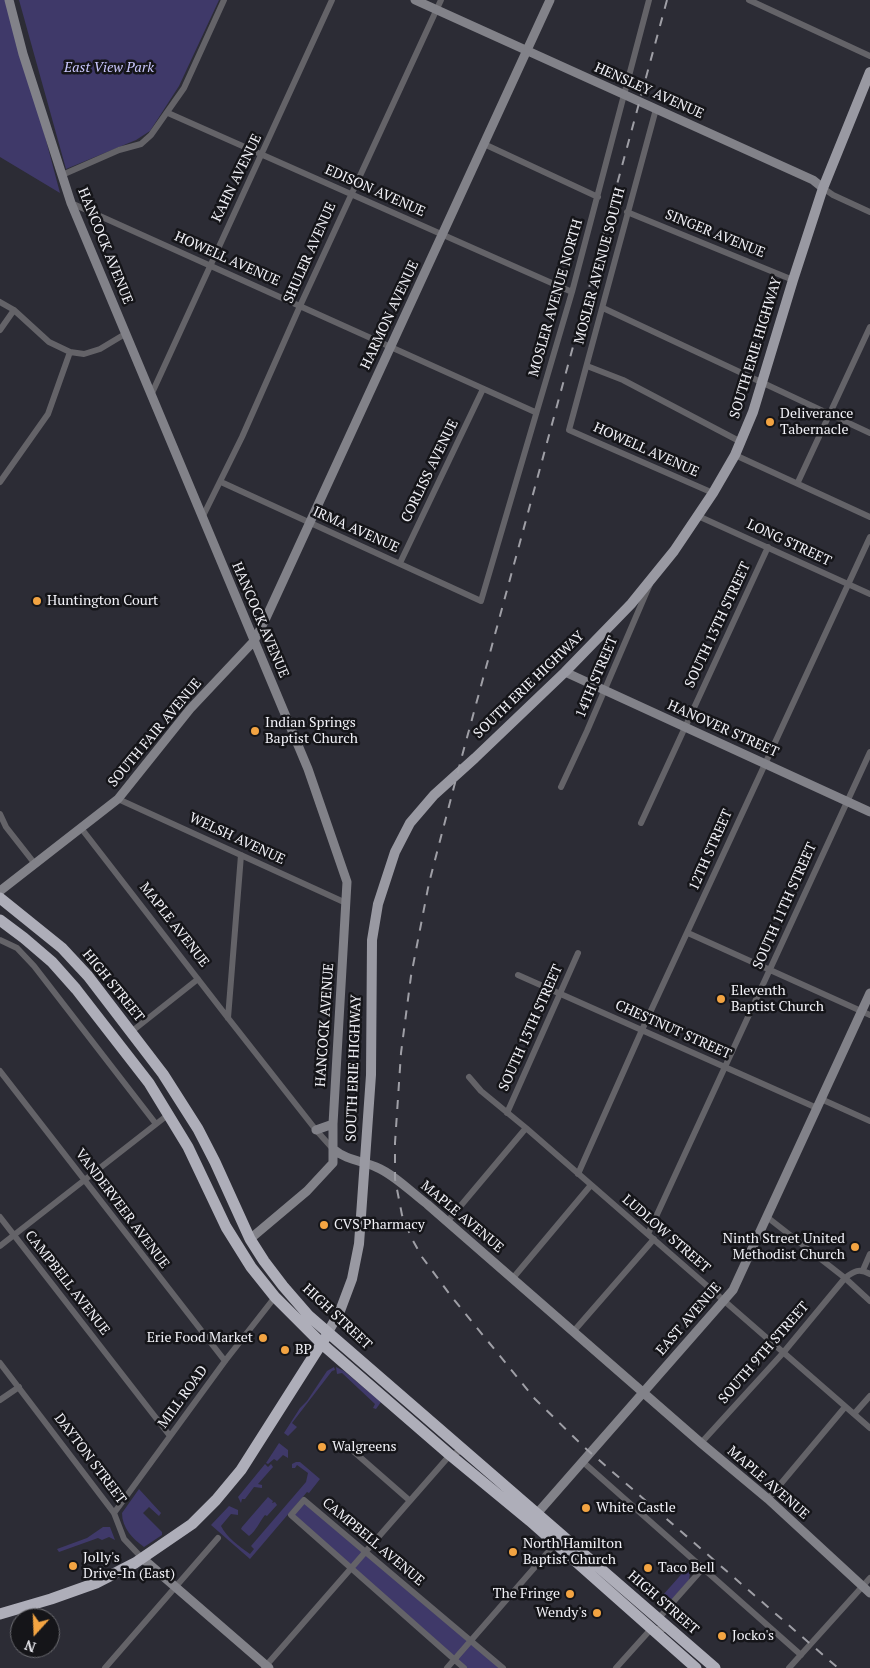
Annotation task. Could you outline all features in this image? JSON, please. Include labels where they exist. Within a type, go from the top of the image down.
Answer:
[{"type":"highway","name":"HIGH STREET","points":[[0,898],[62,948],[88,976],[163,1074],[198,1129],[250,1239],[264,1262],[310,1316],[464,1450],[534,1517],[556,1544],[696,1668]]},
{"type":"highway","name":"HIGH STREET","points":[[0,920],[52,962],[76,989],[149,1083],[188,1147],[226,1227],[251,1267],[275,1297],[322,1344],[450,1455],[534,1517],[659,1619],[715,1668]]},
{"type":"highway","name":"SOUTH ERIE HIGHWAY","points":[[0,1614],[76,1591],[114,1574],[142,1558],[192,1524],[230,1484],[252,1454],[328,1332]]},
{"type":"main road","name":"SOUTH ERIE HIGHWAY","points":[[328,1332],[342,1306],[356,1265],[365,1164],[372,1036],[372,940],[378,904],[388,870],[410,823],[434,795],[475,758],[607,630],[674,551],[713,493],[741,442],[762,384],[823,188],[870,72]]},
{"type":"street","name":"HANCOCK AVENUE","points":[[9,0],[23,54],[71,203],[308,769],[347,882],[332,1124],[333,1163],[307,1191],[250,1239]]},
{"type":"street","points":[[62,175],[119,150],[140,144],[151,135],[184,88],[224,0]]},
{"type":"street","name":"KAHN AVENUE","points":[[152,393],[332,0]]},
{"type":"street","name":"HENSLEY AVENUE","points":[[415,0],[814,180],[833,195],[870,212]]},
{"type":"street","name":"SHULER AVENUE","points":[[202,516],[221,482],[441,0]]},
{"type":"street","name":"HARMON AVENUE","points":[[254,640],[265,620],[550,0]]},
{"type":"street","name":"MOSLER AVENUE NORTH","points":[[481,601],[535,412],[572,292],[649,0]]},
{"type":"street","points":[[749,0],[870,56]]},
{"type":"street","name":"MOSLER AVENUE SOUTH","points":[[569,430],[656,109]]},
{"type":"street","name":"EDISON AVENUE","points":[[168,113],[572,292]]},
{"type":"street","points":[[484,144],[598,197]]},
{"type":"street","name":"HOWELL AVENUE","points":[[71,203],[535,412]]},
{"type":"street","name":"SINGER AVENUE","points":[[627,212],[793,280]]},
{"type":"street","points":[[0,302],[14,310],[48,342],[70,352],[84,354],[100,349],[125,334]]},
{"type":"street","points":[[603,308],[870,433]]},
{"type":"street","points":[[0,330],[14,310]]},
{"type":"street","points":[[798,482],[870,327]]},
{"type":"street","points":[[0,482],[48,414],[70,352]]},
{"type":"street","points":[[587,366],[623,380],[741,442]]},
{"type":"street","name":"CORLISS AVENUE","points":[[400,563],[483,389]]},
{"type":"street","name":"HOWELL AVENUE","points":[[569,430],[713,493]]},
{"type":"street","points":[[735,455],[798,482],[870,517]]},
{"type":"street","name":"IRMA AVENUE","points":[[221,482],[481,601]]},
{"type":"street","name":"LONG STREET","points":[[698,516],[768,546],[870,594]]},
{"type":"street","name":"12TH STREET","points":[[578,1174],[642,1030],[870,537]]},
{"type":"street","name":"SOUTH 13TH STREET","points":[[641,823],[768,546]]},
{"type":"street","name":"14TH STREET","points":[[561,787],[654,576]]},
{"type":"street","name":"SOUTH FAIR AVENUE","points":[[0,892],[118,799],[190,709],[254,640]]},
{"type":"street","name":"HANOVER STREET","points":[[565,672],[765,762],[870,812]]},
{"type":"street","name":"SOUTH 11TH STREET","points":[[573,1332],[651,1237],[725,1067],[870,752]]},
{"type":"street","name":"WELSH AVENUE","points":[[118,799],[346,903]]},
{"type":"street","points":[[0,814],[6,827],[35,864]]},
{"type":"street","name":"MAPLE AVENUE","points":[[81,828],[333,1150],[345,1157],[378,1168],[395,1179],[644,1392],[768,1500],[866,1589]]},
{"type":"street","points":[[228,1018],[241,855]]},
{"type":"street","points":[[688,932],[870,1016]]},
{"type":"street","points":[[0,940],[17,948],[34,966],[156,1124]]},
{"type":"street","name":"SOUTH 13TH STREET","points":[[507,1113],[578,953]]},
{"type":"street","name":"CHESTNUT STREET","points":[[518,975],[725,1067],[819,1104],[870,1121]]},
{"type":"street","points":[[131,1032],[198,979]]},
{"type":"street","name":"EAST AVENUE","points":[[534,1517],[733,1290],[870,993]]},
{"type":"street","name":"VANDERVEER AVENUE","points":[[0,1070],[225,1361]]},
{"type":"street","name":"LUDLOW STREET","points":[[469,1077],[480,1091],[526,1128],[870,1428]]},
{"type":"street","points":[[0,1246],[169,1114]]},
{"type":"street","points":[[316,1130],[332,1124]]},
{"type":"street","points":[[447,1222],[526,1128]]},
{"type":"street","points":[[513,1278],[591,1186]]},
{"type":"street","name":"CAMPBELL AVENUE","points":[[0,1217],[170,1436]]},
{"type":"street","points":[[767,1217],[845,1278],[870,1301]]},
{"type":"street","points":[[863,1270],[870,1254]]},
{"type":"street","points":[[845,1278],[854,1271],[863,1270],[870,1274]]},
{"type":"street","name":"SOUTH 9TH STREET","points":[[702,1444],[783,1353],[845,1278]]},
{"type":"street","name":"MILL ROAD","points":[[114,1513],[225,1361],[275,1297]]},
{"type":"street","name":"DAYTON STREET","points":[[0,1363],[114,1513],[124,1539],[142,1558],[266,1667]]},
{"type":"street","points":[[0,1400],[18,1387]]},
{"type":"street","points":[[854,1414],[870,1396]]},
{"type":"street","points":[[768,1500],[845,1406]]},
{"type":"street","points":[[345,1444],[409,1500]]},
{"type":"street","points":[[266,1667],[450,1455],[464,1450]]},
{"type":"street","points":[[583,1462],[801,1654]]},
{"type":"street","name":"CAMPBELL AVENUE","points":[[464,1668],[291,1515],[304,1500],[503,1668]]},
{"type":"street","points":[[108,1667],[218,1538]]},
{"type":"street","points":[[447,1668],[556,1544]]},
{"type":"street","points":[[642,1620],[659,1619],[704,1568]]},
{"type":"street","points":[[789,1668],[866,1589],[870,1578]]},
{"type":"street","points":[[616,1668],[651,1629],[670,1629]]},
{"type":"green space","points":[[0,0],[9,0],[60,193],[0,157]]},
{"type":"green space","name":"East View Park","points":[[19,0],[219,0],[179,86],[150,131],[136,140],[66,169]]},
{"type":"green space","points":[[334,1367],[335,1370],[332,1371],[292,1423],[297,1427],[288,1436],[284,1433],[300,1408],[307,1401],[327,1371]]},
{"type":"green space","points":[[336,1367],[344,1371],[381,1402],[376,1409],[373,1408],[375,1404],[342,1373],[337,1374]]},
{"type":"green space","points":[[279,1443],[288,1450],[288,1458],[283,1455],[277,1461],[274,1459],[268,1464],[266,1463]]},
{"type":"green space","points":[[300,1462],[320,1479],[250,1559],[211,1525],[229,1506],[238,1510],[238,1515],[231,1514],[221,1526],[230,1538],[250,1554],[254,1549],[251,1546],[306,1482],[308,1473],[297,1465],[295,1468],[292,1468],[292,1464]]},
{"type":"green space","points":[[265,1464],[268,1467],[271,1464],[273,1467],[258,1484],[262,1485],[262,1488],[254,1487],[245,1499],[242,1499],[241,1503],[238,1497]]},
{"type":"green space","points":[[139,1489],[161,1513],[159,1516],[149,1507],[143,1513],[162,1532],[162,1535],[144,1547],[129,1533],[122,1518],[122,1513]]},
{"type":"green space","points":[[268,1497],[273,1501],[272,1503],[275,1502],[277,1505],[267,1516],[265,1515],[249,1536],[241,1529]]},
{"type":"green space","points":[[304,1500],[503,1668],[464,1668],[291,1515]]},
{"type":"green space","points":[[103,1527],[110,1527],[115,1540],[109,1537],[102,1540],[98,1538],[59,1552],[57,1549],[87,1538]]},
{"type":"green space","points":[[686,1569],[690,1573],[689,1580],[672,1599],[668,1599],[663,1595]]},
{"type":"railway","points":[[667,0],[429,883],[411,976],[401,1053],[395,1143],[395,1179],[402,1215],[422,1257],[451,1296],[535,1399],[584,1447],[838,1668]]},
{"type":"place","name":"Deliverance Tabernacle","points":[[770,422]]},
{"type":"place","name":"Huntington Court","points":[[37,601]]},
{"type":"place","name":"Indian Springs Baptist Church","points":[[255,731]]},
{"type":"place","name":"Eleventh Baptist Church","points":[[721,999]]},
{"type":"place","name":"CVS Pharmacy","points":[[324,1225]]},
{"type":"place","name":"Ninth Street United Methodist Church","points":[[855,1247]]},
{"type":"place","name":"Erie Food Market","points":[[263,1338]]},
{"type":"place","name":"BP","points":[[285,1350]]},
{"type":"place","name":"Walgreens","points":[[322,1447]]},
{"type":"place","name":"White Castle","points":[[586,1508]]},
{"type":"place","name":"North Hamilton Baptist Church","points":[[513,1552]]},
{"type":"place","name":"Jolly's Drive-In (East)","points":[[73,1566]]},
{"type":"place","name":"Taco Bell","points":[[648,1568]]},
{"type":"place","name":"The Fringe","points":[[570,1594]]},
{"type":"place","name":"Wendy's","points":[[597,1613]]},
{"type":"place","name":"Jocko's","points":[[722,1636]]}]
